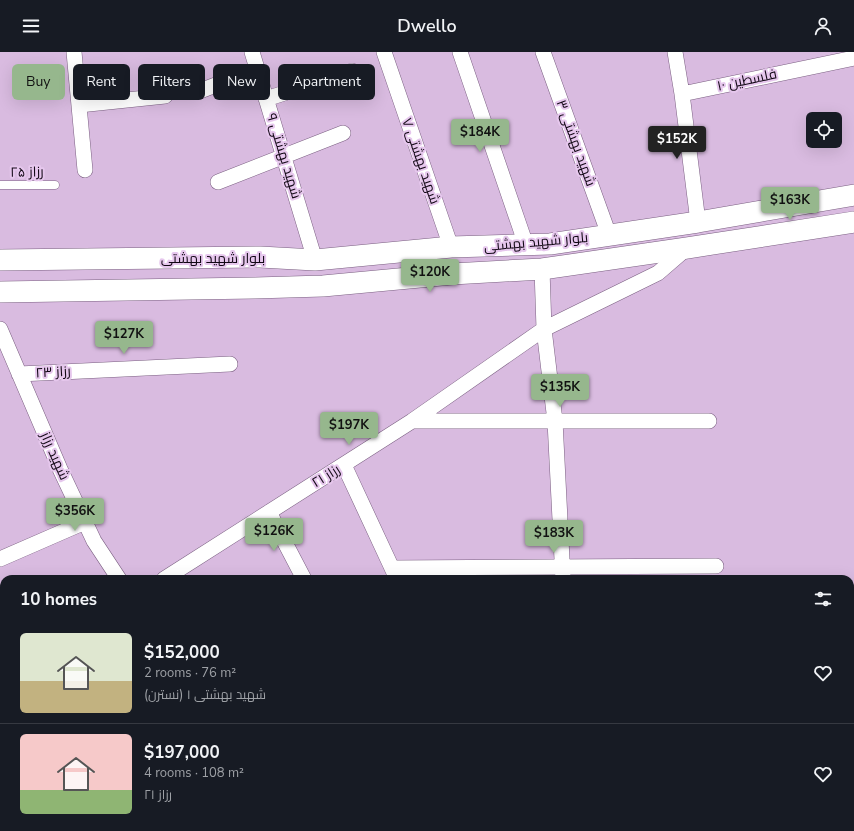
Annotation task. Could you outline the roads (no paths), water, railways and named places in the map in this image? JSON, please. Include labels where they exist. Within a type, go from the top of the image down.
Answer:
[{"type":"main road","name":"بلوار شهید بهشتی","points":[[0,260],[260,258],[315,260],[451,247],[550,244],[698,222],[854,195]]},
{"type":"main road","points":[[766,210],[770,213],[773,221],[771,231],[768,235]]},
{"type":"main road","name":"بلوار شهید بهشتی","points":[[0,292],[323,286],[452,274],[542,269],[854,222]]},
{"type":"street","points":[[74,52],[85,170]]},
{"type":"street","name":"شهید بهشتی ۹","points":[[252,52],[256,64]]},
{"type":"street","name":"شهید بهشتی ۷","points":[[384,52],[451,247]]},
{"type":"street","points":[[460,52],[526,245]]},
{"type":"street","name":"شهید بهشتی ۳","points":[[543,52],[609,235]]},
{"type":"street","points":[[674,52],[682,94],[698,222]]},
{"type":"street","name":"فلسطین ۱۰","points":[[682,94],[854,58]]},
{"type":"street","points":[[79,105],[138,99]]},
{"type":"street","name":"شهید بهشتی ۹","points":[[266,100],[315,260]]},
{"type":"street","points":[[218,182],[343,133]]},
{"type":"street","name":"رزاز ۲۱","points":[[170,575],[412,421],[544,329],[658,273],[687,248]]},
{"type":"street","points":[[542,269],[544,329],[555,421],[563,573]]},
{"type":"street","name":"شهید رزاز","points":[[0,329],[60,469],[94,541],[115,575]]},
{"type":"street","name":"رزاز ۲۳","points":[[19,374],[230,364]]},
{"type":"street","points":[[412,421],[708,421]]},
{"type":"street","points":[[344,465],[395,574],[563,573],[716,566]]},
{"type":"street","points":[[269,512],[302,575]]},
{"type":"street","points":[[0,559],[85,522]]},
{"type":"lane","name":"رزاز ۲۵","points":[[0,185],[55,185]]}]
